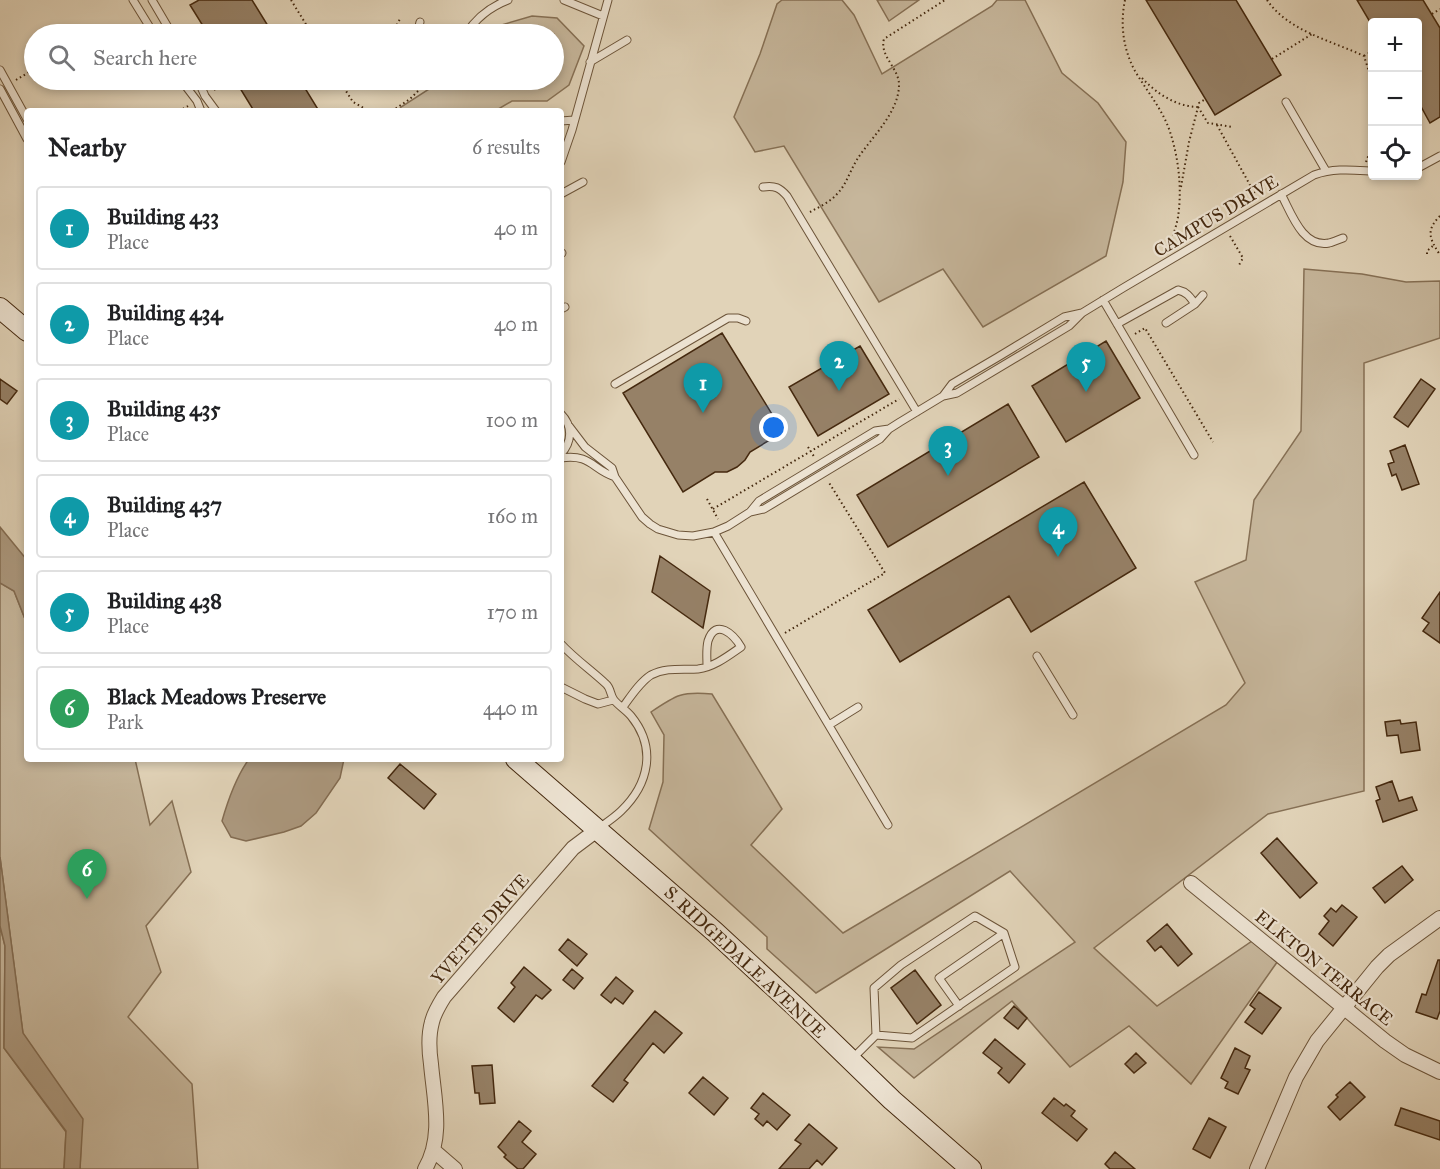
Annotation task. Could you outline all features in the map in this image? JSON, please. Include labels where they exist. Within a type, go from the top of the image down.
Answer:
[{"type":"main road","points":[[0,308],[24,328]]},
{"type":"main road","name":"S. RIDGEDALE AVENUE","points":[[519,762],[706,925],[892,1100],[971,1169]]},
{"type":"street","name":"YVETTE DRIVE","points":[[425,1169],[433,1150],[437,1127],[429,1048],[436,1010],[444,997],[573,848],[597,830]]},
{"type":"street","name":"ELKTON TERRACE","points":[[1191,883],[1385,1041],[1405,1055],[1440,1072]]},
{"type":"street","points":[[1257,1169],[1296,1077],[1317,1041],[1389,955],[1440,918]]},
{"type":"street","points":[[433,1150],[455,1169]]},
{"type":"lane","points":[[133,0],[148,24]]},
{"type":"lane","points":[[152,0],[166,24]]},
{"type":"lane","points":[[474,24],[497,4],[508,0]]},
{"type":"lane","points":[[564,0],[603,16]]},
{"type":"lane","points":[[564,152],[608,0]]},
{"type":"lane","points":[[590,63],[627,40]]},
{"type":"lane","points":[[0,70],[24,114]]},
{"type":"lane","points":[[0,89],[24,133]]},
{"type":"lane","points":[[189,90],[200,108]]},
{"type":"lane","points":[[202,90],[214,108]]},
{"type":"lane","points":[[1286,102],[1326,171]]},
{"type":"lane","points":[[564,121],[574,120]]},
{"type":"lane","points":[[1422,166],[1440,156]]},
{"type":"lane","name":"CAMPUS DRIVE","points":[[564,416],[585,447],[612,468],[615,477],[642,517],[650,524],[678,535],[693,536],[714,532],[750,512],[764,509],[880,439],[889,429],[943,396],[957,393],[976,382],[1069,326],[1082,313],[1103,300],[1314,175],[1336,169],[1368,171]]},
{"type":"lane","points":[[564,192],[583,182]]},
{"type":"lane","points":[[763,187],[771,185],[780,188],[788,196],[917,412]]},
{"type":"lane","points":[[1281,194],[1300,230],[1307,238],[1316,243],[1328,244],[1343,238]]},
{"type":"lane","points":[[1118,324],[1178,290],[1189,295],[1195,304]]},
{"type":"lane","points":[[1166,323],[1195,304],[1203,295]]},
{"type":"lane","points":[[1103,300],[1194,455]]},
{"type":"lane","points":[[615,384],[728,318],[746,321]]},
{"type":"lane","points":[[564,451],[570,436],[569,426]]},
{"type":"lane","name":"CAMPUS DRIVE","points":[[564,456],[590,461],[606,474],[615,477]]},
{"type":"lane","points":[[714,532],[888,825]]},
{"type":"lane","points":[[622,707],[651,675],[670,669],[700,669],[714,664],[729,656],[741,647],[725,630],[714,632],[710,637],[707,666]]},
{"type":"lane","points":[[564,647],[609,686],[613,700],[631,715],[646,744],[646,767],[640,786],[620,812],[597,830]]},
{"type":"lane","points":[[1037,656],[1073,715]]},
{"type":"lane","points":[[564,688],[598,704],[613,700]]},
{"type":"lane","points":[[829,725],[858,707]]},
{"type":"lane","points":[[851,1060],[876,1035],[874,987],[901,965],[975,916],[1004,933],[1015,967],[912,1038],[876,1035]]},
{"type":"lane","points":[[958,1006],[939,978],[1004,933]]},
{"type":"path","points":[[291,0],[306,24]]},
{"type":"path","points":[[810,212],[836,196],[893,107],[899,79],[883,48],[884,39],[945,0]]},
{"type":"path","points":[[1125,0],[1122,28],[1125,46],[1136,72],[1153,97],[1171,134],[1178,165],[1180,196]]},
{"type":"path","points":[[1267,0],[1281,16],[1312,34],[1364,56],[1369,72]]},
{"type":"path","points":[[1432,14],[1440,9]]},
{"type":"path","points":[[397,24],[401,17]]},
{"type":"path","points":[[1272,58],[1312,34]]},
{"type":"path","points":[[1364,56],[1368,54]]},
{"type":"path","points":[[1136,72],[1161,95],[1198,107],[1208,123],[1232,127]]},
{"type":"path","points":[[13,82],[24,75]]},
{"type":"path","points":[[210,93],[215,90]]},
{"type":"path","points":[[345,90],[353,102],[361,108]]},
{"type":"path","points":[[396,108],[419,90]]},
{"type":"path","points":[[1170,248],[1178,217],[1182,173],[1199,103],[1204,100]]},
{"type":"path","points":[[185,108],[191,105]]},
{"type":"path","points":[[1217,125],[1256,196]]},
{"type":"path","points":[[1366,162],[1368,157]]},
{"type":"path","points":[[1440,216],[1432,226],[1430,236],[1431,242],[1440,255]]},
{"type":"path","points":[[1230,236],[1243,258],[1239,265]]},
{"type":"path","points":[[1427,254],[1427,250],[1440,243]]},
{"type":"path","points":[[1133,336],[1145,328],[1213,442]]},
{"type":"path","points":[[713,509],[899,399]]},
{"type":"path","points":[[808,447],[816,461]]},
{"type":"path","points":[[785,633],[885,573],[827,479]]},
{"type":"path","points":[[707,499],[718,519]]},
{"type":"shaded area","points":[[782,0],[842,0],[854,15],[882,74],[992,6],[997,0],[1025,0],[1062,73],[1098,103],[1126,142],[1123,182],[1106,256],[983,327],[943,269],[879,302],[784,146],[755,152],[734,117],[760,54],[777,4]]},
{"type":"shaded area","points":[[877,0],[919,0],[889,21]]},
{"type":"shaded area","points":[[532,16],[557,18],[563,24],[505,24]]},
{"type":"shaded area","points":[[564,25],[584,46],[569,85],[564,89]]},
{"type":"shaded area","points":[[427,90],[562,90],[547,101],[512,101],[500,108],[401,107]]},
{"type":"shaded area","points":[[1304,269],[1362,274],[1406,282],[1440,281],[1440,338],[1364,363],[1364,791],[1268,814],[1094,948],[1157,1006],[1258,937],[1280,958],[1191,1084],[1129,1026],[1070,1067],[1012,1001],[914,1078],[878,1047],[914,1049],[1075,942],[1010,871],[816,993],[767,949],[767,937],[649,829],[663,782],[664,735],[651,712],[686,694],[712,694],[782,809],[751,845],[843,933],[1226,705],[1245,683],[1195,582],[1246,560],[1254,500],[1301,431]]},
{"type":"shaded area","points":[[0,527],[24,556],[24,616],[14,591],[0,583]]},
{"type":"shaded area","points":[[0,583],[14,591],[24,616],[24,762],[136,762],[150,825],[172,801],[191,872],[146,926],[161,972],[128,1017],[192,1084],[198,1169],[80,1169],[82,1119],[23,1034],[0,857]]},
{"type":"shaded area","points":[[247,762],[343,762],[340,778],[316,813],[301,826],[246,841],[231,837],[222,821],[240,773]]},
{"type":"shaded area","points":[[0,857],[23,1033],[83,1119],[80,1169],[64,1169],[66,1131],[4,1048],[5,946],[0,926]]},
{"type":"shaded area","points":[[0,926],[5,946],[4,1048],[66,1132],[64,1169],[0,1169]]},
{"type":"building","points":[[199,0],[252,0],[267,24],[202,24],[190,5]]},
{"type":"building","points":[[1146,0],[1236,0],[1281,75],[1215,115]]},
{"type":"building","points":[[1357,0],[1423,0],[1440,28],[1440,117],[1430,123],[1422,108],[1422,18],[1368,19]]},
{"type":"building","points":[[241,90],[306,90],[317,108],[252,108]]},
{"type":"building","points":[[722,333],[783,432],[750,452],[737,467],[727,472],[715,472],[683,492],[623,393]]},
{"type":"building","points":[[1106,341],[1140,398],[1066,442],[1032,386]]},
{"type":"building","points":[[860,346],[889,394],[818,436],[789,387]]},
{"type":"building","points":[[0,379],[17,391],[7,404],[0,399]]},
{"type":"building","points":[[1421,379],[1435,389],[1408,427],[1394,417]]},
{"type":"building","points":[[1008,404],[1039,457],[888,547],[857,495]]},
{"type":"building","points":[[1405,445],[1419,484],[1402,490],[1396,474],[1392,476],[1388,464],[1394,462],[1390,451]]},
{"type":"building","points":[[1084,482],[1136,568],[1031,632],[1009,596],[900,662],[868,610]]},
{"type":"building","points":[[660,556],[710,591],[703,628],[652,592]]},
{"type":"building","points":[[1440,592],[1440,643],[1423,631],[1429,623],[1422,618]]},
{"type":"building","points":[[1400,720],[1401,724],[1416,722],[1420,750],[1401,753],[1398,735],[1387,736],[1385,722]]},
{"type":"building","points":[[400,764],[436,794],[424,809],[388,778]]},
{"type":"building","points":[[1392,781],[1399,801],[1412,797],[1417,810],[1383,822],[1376,801],[1380,799],[1376,787]]},
{"type":"building","points":[[1277,838],[1317,883],[1300,898],[1261,853]]},
{"type":"building","points":[[1402,866],[1413,880],[1385,903],[1373,888]]},
{"type":"building","points":[[1342,905],[1357,917],[1333,946],[1319,934],[1329,921],[1324,916],[1331,908],[1336,912]]},
{"type":"building","points":[[1167,924],[1192,954],[1178,966],[1161,946],[1155,951],[1147,941]]},
{"type":"building","points":[[568,939],[587,954],[577,966],[559,950]]},
{"type":"building","points":[[1438,960],[1440,960],[1440,1011],[1437,1019],[1416,1012],[1422,994],[1426,995]]},
{"type":"building","points":[[524,967],[551,990],[542,999],[536,995],[514,1022],[498,1008],[515,987],[511,983]]},
{"type":"building","points":[[572,969],[583,978],[574,989],[563,980]]},
{"type":"building","points":[[915,970],[941,1005],[917,1024],[891,988]]},
{"type":"building","points":[[616,977],[633,991],[623,1004],[615,998],[611,1003],[601,995]]},
{"type":"building","points":[[1259,992],[1281,1008],[1262,1034],[1245,1022],[1255,1009],[1250,1005]]},
{"type":"building","points":[[1014,1006],[1027,1018],[1018,1029],[1004,1018]]},
{"type":"building","points":[[655,1011],[682,1033],[664,1053],[653,1043],[624,1080],[628,1083],[613,1102],[592,1086]]},
{"type":"building","points":[[995,1039],[1025,1064],[1009,1083],[998,1073],[1002,1068],[983,1053]]},
{"type":"building","points":[[1235,1048],[1250,1056],[1245,1068],[1250,1070],[1238,1094],[1225,1088],[1228,1082],[1221,1078]]},
{"type":"building","points":[[1136,1053],[1146,1063],[1134,1073],[1125,1064]]},
{"type":"building","points":[[492,1065],[495,1103],[480,1104],[479,1093],[475,1093],[472,1066]]},
{"type":"building","points":[[703,1077],[728,1098],[714,1115],[689,1093]]},
{"type":"building","points":[[1350,1082],[1365,1097],[1340,1120],[1328,1107],[1338,1097],[1336,1095]]},
{"type":"building","points":[[763,1093],[790,1115],[777,1130],[767,1121],[763,1126],[755,1119],[759,1114],[751,1108]]},
{"type":"building","points":[[1054,1098],[1075,1111],[1071,1116],[1087,1129],[1077,1141],[1042,1113]]},
{"type":"building","points":[[1401,1108],[1440,1121],[1440,1140],[1395,1125]]},
{"type":"building","points":[[1209,1118],[1226,1127],[1210,1158],[1193,1149]]},
{"type":"building","points":[[519,1121],[531,1131],[522,1142],[536,1154],[523,1169],[518,1169],[504,1157],[506,1155],[498,1147]]},
{"type":"building","points":[[809,1124],[837,1148],[822,1165],[817,1160],[809,1169],[779,1169],[801,1144],[795,1140]]},
{"type":"building","points":[[1115,1152],[1135,1169],[1110,1169],[1105,1164]]},
{"type":"place","name":"Building 434","points":[[839,391]]},
{"type":"place","name":"Building 438","points":[[1086,392]]},
{"type":"place","name":"Building 433","points":[[703,413]]},
{"type":"place","name":"Building 435","points":[[948,476]]},
{"type":"place","name":"Building 437","points":[[1058,557]]},
{"type":"place","name":"Black Meadows Preserve","points":[[87,899]]}]
